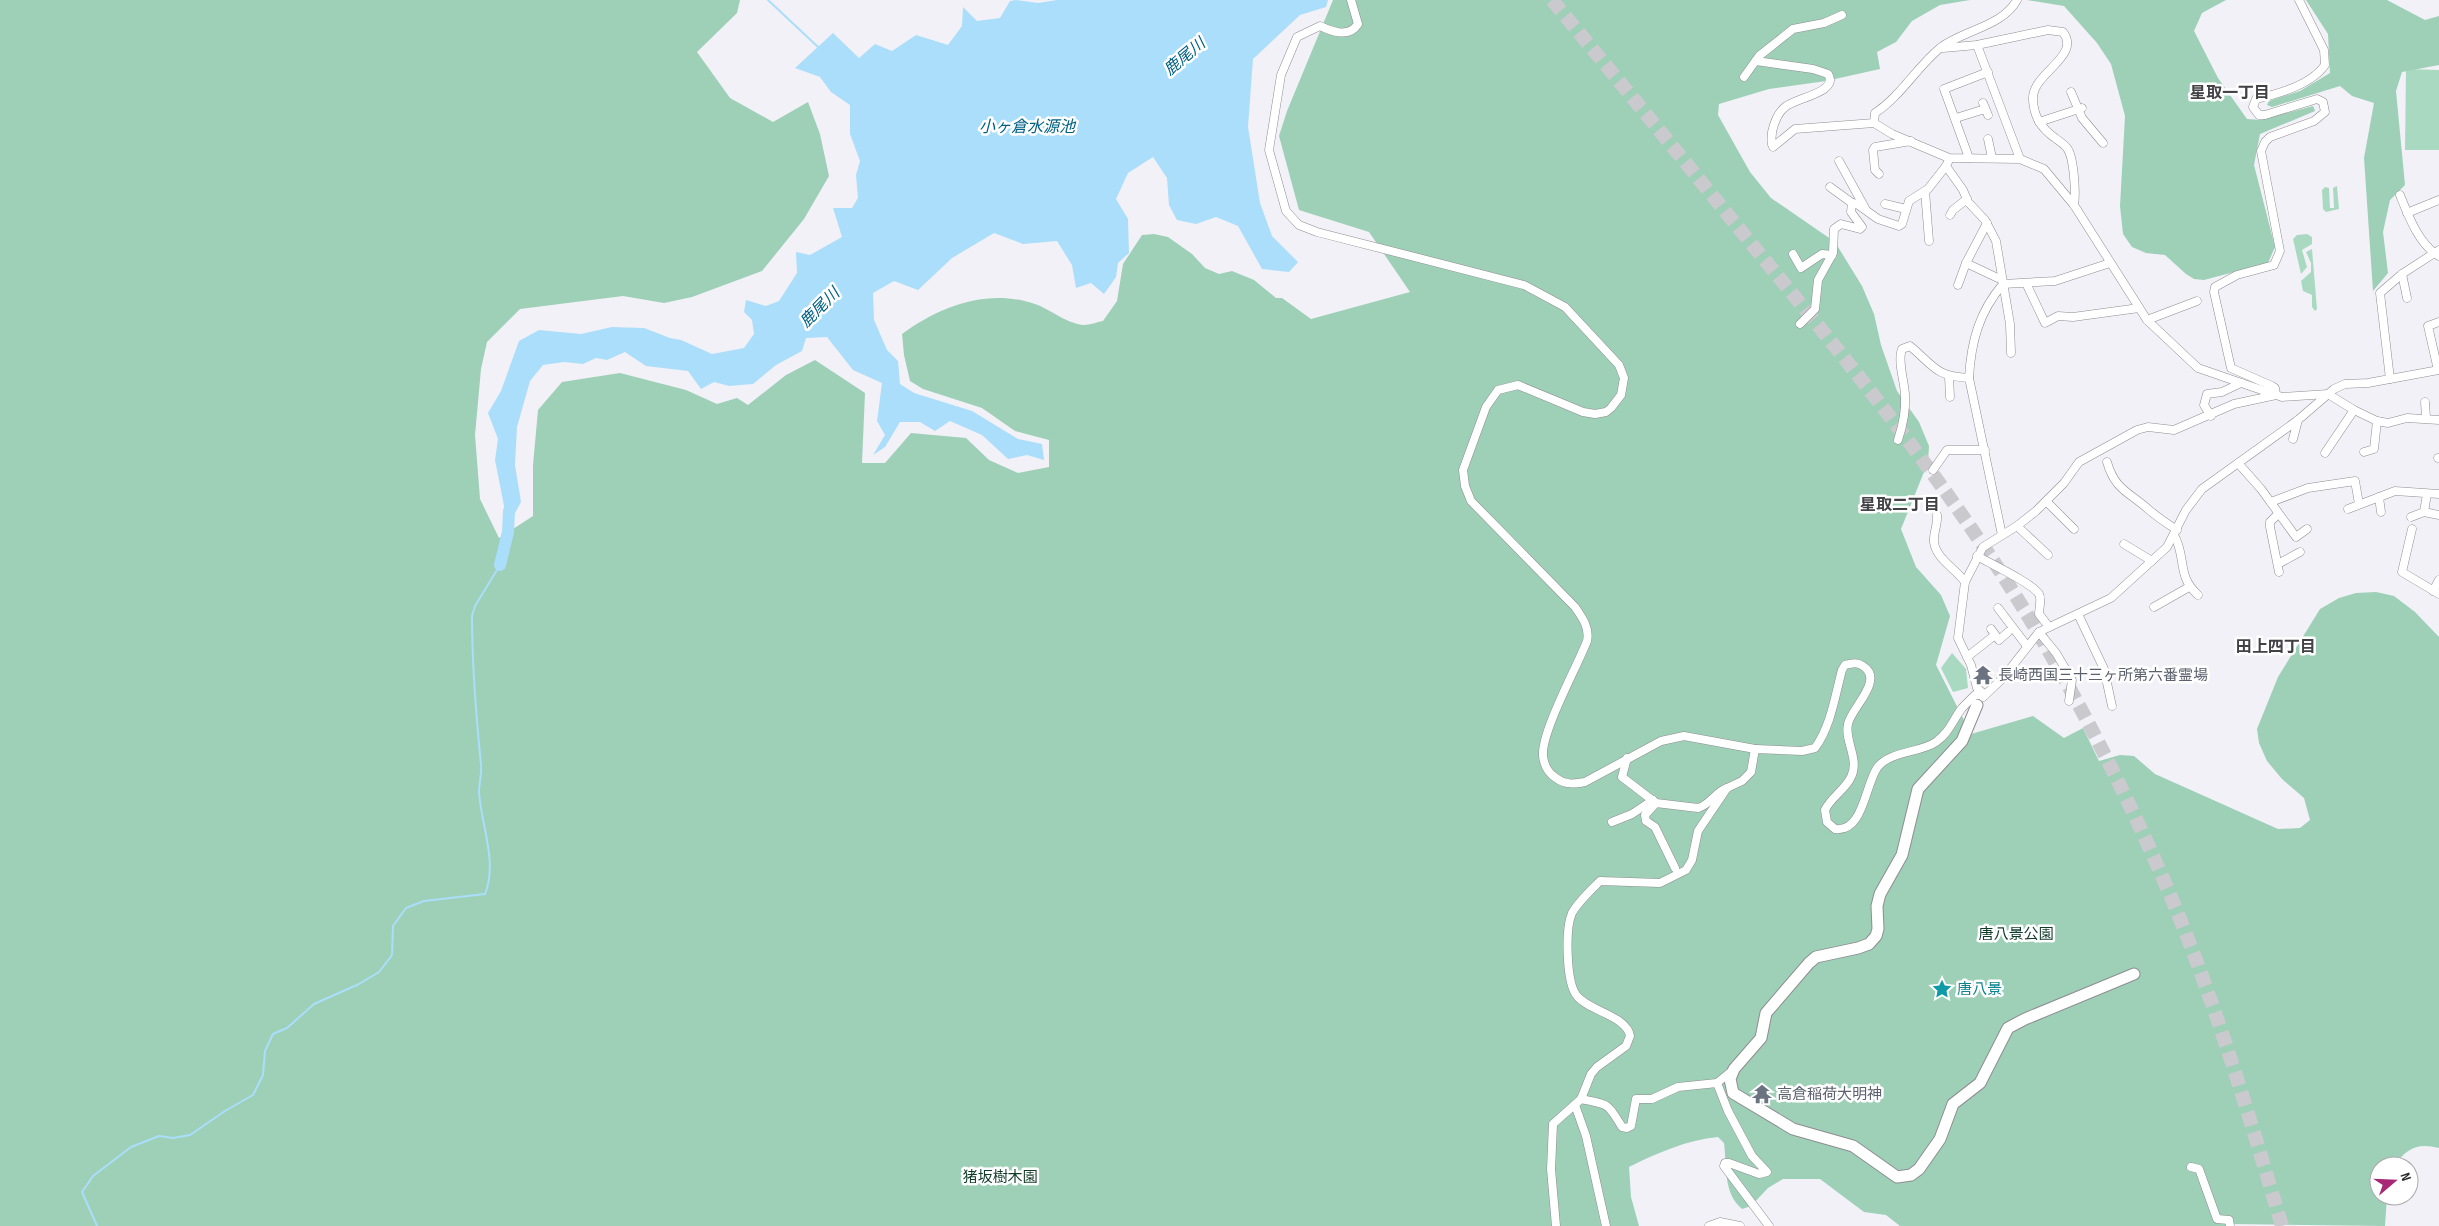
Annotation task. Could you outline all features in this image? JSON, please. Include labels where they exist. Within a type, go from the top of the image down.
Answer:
[{"type":"street","points":[[1351,0],[1358,24],[1354,31],[1346,34],[1320,26],[1297,36],[1281,75],[1268,150],[1286,210],[1299,225],[1316,232],[1524,286],[1565,307],[1619,365],[1624,378],[1624,388],[1616,403],[1606,412],[1595,414],[1583,412],[1518,385],[1498,390],[1486,407],[1463,470],[1465,486],[1471,501],[1574,607],[1583,618],[1587,630],[1587,641],[1548,734],[1543,754],[1546,766],[1558,780],[1576,784],[1585,782],[1661,741],[1684,736],[1756,749],[1802,751],[1814,749],[1824,732],[1845,665],[1855,662],[1866,668],[1870,674],[1869,684],[1848,721],[1847,730],[1854,761],[1853,771],[1850,779],[1825,810],[1830,826],[1840,830],[1852,825],[1856,820],[1868,784],[1882,763],[1937,742],[1947,732],[1962,708],[1976,695],[1985,695]]},
{"type":"street","points":[[1874,123],[1875,113],[1903,89],[1916,72],[1941,48],[1995,20],[2017,0]]},
{"type":"street","points":[[2276,395],[2275,388],[2272,386],[2231,368],[2214,292],[2215,287],[2225,280],[2274,265],[2280,251],[2261,151],[2265,142],[2270,137],[2320,118],[2325,112],[2323,102],[2318,99],[2265,115],[2260,115],[2253,107],[2256,99],[2275,95],[2314,77],[2325,65],[2324,50],[2299,0]]},
{"type":"street","points":[[1744,77],[1756,61],[1793,29],[1824,23],[1842,15]]},
{"type":"street","points":[[1941,48],[1978,45],[2048,30],[2063,32],[2068,42],[2066,52],[2034,87],[2033,101],[2038,122],[2067,147],[2070,156],[2074,205]]},
{"type":"street","points":[[1978,45],[2020,159]]},
{"type":"street","points":[[1756,61],[1812,68],[1828,74],[1830,78],[1830,83],[1823,90],[1785,106],[1776,117],[1773,126],[1771,141],[1773,147],[1795,129],[1874,123],[1892,134],[1949,158],[2020,159],[2048,172],[2074,205],[2147,320],[2198,368],[2276,395],[2288,397],[2328,394],[2354,410],[2388,423],[2407,418],[2439,420]]},
{"type":"street","points":[[1969,158],[1944,89],[1988,72]]},
{"type":"street","points":[[2071,92],[2103,143]]},
{"type":"street","points":[[1956,118],[1986,109]]},
{"type":"street","points":[[2038,122],[2080,109]]},
{"type":"street","points":[[1988,139],[1992,158]]},
{"type":"street","points":[[1880,174],[1875,170],[1873,150],[1911,141]]},
{"type":"street","points":[[1830,187],[1878,219],[1899,226],[1902,224],[1909,201],[1925,191],[1946,166],[1949,158]]},
{"type":"street","points":[[1839,161],[1865,206],[1865,210]]},
{"type":"street","points":[[1946,166],[1967,199],[1986,223],[1996,241],[2010,324],[2011,353]]},
{"type":"street","points":[[1925,191],[1929,241]]},
{"type":"street","points":[[2390,379],[2380,293],[2402,274],[2437,253],[2407,213],[2400,195]]},
{"type":"street","points":[[1950,215],[1953,210],[1967,199]]},
{"type":"street","points":[[2407,213],[2439,200]]},
{"type":"street","points":[[1800,324],[1814,309],[1818,280],[1832,255],[1833,232],[1837,225],[1847,225],[1860,229],[1862,227],[1850,212],[1852,203]]},
{"type":"street","points":[[1885,204],[1906,209]]},
{"type":"street","points":[[1958,285],[1966,263],[1986,223]]},
{"type":"street","points":[[1792,254],[1801,268],[1822,254],[1832,255]]},
{"type":"street","points":[[1966,263],[2002,282],[2026,283],[2055,281],[2110,263]]},
{"type":"street","points":[[2402,274],[2407,298]]},
{"type":"street","points":[[2002,282],[1979,320],[1970,357],[1969,378],[2002,535]]},
{"type":"street","points":[[2026,283],[2044,323],[2058,316],[2072,317],[2140,308]]},
{"type":"street","points":[[2147,320],[2197,301]]},
{"type":"street","points":[[1578,1102],[1600,1102],[1610,1106],[1622,1127],[1627,1128],[1631,1126],[1636,1099],[1652,1098],[1678,1087],[1717,1083],[1734,1069],[1761,1038],[1766,1013],[1809,963],[1816,957],[1868,944],[1876,936],[1878,929],[1877,906],[1880,894],[1902,855],[1918,790],[1962,741],[1977,705],[2002,678],[2038,632],[2111,598],[2167,547],[2186,510],[2202,489],[2298,420],[2328,394],[2345,384],[2390,379],[2438,370],[2428,326],[2439,322]]},
{"type":"street","points":[[1898,440],[1905,414],[1900,361],[1902,349],[1910,346],[1931,366],[1950,377],[1969,378]]},
{"type":"street","points":[[1950,377],[1950,397]]},
{"type":"street","points":[[2211,416],[2204,405],[2207,394],[2222,392],[2241,383]]},
{"type":"street","points":[[1985,695],[1977,688],[1967,657],[1958,638],[1965,582],[1983,547],[2017,526],[2046,501],[2064,483],[2079,462],[2137,430],[2148,427],[2174,430],[2211,416],[2234,404],[2276,395]]},
{"type":"street","points":[[2425,402],[2426,418]]},
{"type":"street","points":[[2325,453],[2354,410]]},
{"type":"street","points":[[2293,439],[2298,420]]},
{"type":"street","points":[[2364,452],[2374,449],[2377,420]]},
{"type":"street","points":[[1933,470],[1947,450],[1985,450]]},
{"type":"street","points":[[2107,462],[2116,484],[2125,493],[2148,509],[2153,516],[2176,532],[2182,572],[2189,587],[2198,595]]},
{"type":"street","points":[[2238,463],[2252,477],[2296,537],[2307,529]]},
{"type":"street","points":[[2270,502],[2308,488],[2354,480],[2359,504]]},
{"type":"street","points":[[2348,509],[2395,492],[2439,494]]},
{"type":"street","points":[[2424,512],[2427,494]]},
{"type":"street","points":[[2379,497],[2381,512]]},
{"type":"street","points":[[2046,501],[2074,529]]},
{"type":"street","points":[[2411,516],[2424,512],[2439,515]]},
{"type":"street","points":[[2278,514],[2270,522],[2278,568],[2300,552]]},
{"type":"street","points":[[1937,515],[1938,526],[1934,541],[1935,548],[1940,556],[1965,582]]},
{"type":"street","points":[[2017,526],[2048,556]]},
{"type":"street","points":[[2412,528],[2402,572],[2436,592],[2439,580]]},
{"type":"street","points":[[2124,544],[2152,561]]},
{"type":"street","points":[[1977,556],[2012,575],[2037,592],[2040,597],[2039,614],[2049,627]]},
{"type":"street","points":[[2154,607],[2189,587]]},
{"type":"street","points":[[1998,608],[2027,646]]},
{"type":"street","points":[[2078,614],[2104,669],[2112,706]]},
{"type":"street","points":[[1967,657],[1993,632],[1999,640],[2008,632]]},
{"type":"street","points":[[2038,632],[2056,653],[2072,680],[2070,701]]},
{"type":"street","points":[[1628,758],[1622,777],[1654,802],[1698,808],[1703,807],[1718,791],[1742,781],[1751,772],[1756,749]]},
{"type":"street","points":[[1556,1226],[1551,1169],[1553,1124],[1578,1102],[1591,1074],[1626,1046],[1630,1036],[1624,1024],[1584,1004],[1570,986],[1568,928],[1573,912],[1600,881],[1660,883],[1686,870],[1692,860],[1698,831],[1727,788]]},
{"type":"street","points":[[1612,822],[1654,802]]},
{"type":"street","points":[[1654,802],[1645,815],[1646,821],[1654,827],[1675,868]]},
{"type":"street","points":[[1734,1069],[1730,1080],[1733,1093],[1772,1118],[1793,1129],[1853,1146],[1897,1177],[1911,1175],[1919,1169],[1940,1139],[1954,1104],[1980,1083],[2008,1028],[2025,1019],[2134,974]]},
{"type":"street","points":[[1717,1083],[1728,1111],[1752,1156],[1767,1172],[1759,1174],[1729,1163],[1725,1163],[1724,1166],[1769,1226]]},
{"type":"street","points":[[1578,1102],[1606,1226]]},
{"type":"street","points":[[2191,1167],[2200,1169],[2217,1219],[2228,1220],[2230,1226]]},
{"type":"street","points":[[1709,1226],[1721,1224],[1740,1226]]},
{"type":"green space","points":[[0,0],[740,0],[737,13],[697,52],[730,98],[773,122],[808,102],[820,134],[829,176],[804,219],[762,271],[692,297],[664,303],[623,296],[520,309],[487,342],[481,369],[475,435],[480,499],[499,538],[533,516],[533,465],[538,410],[562,382],[620,373],[686,390],[717,404],[737,398],[748,405],[786,375],[815,360],[865,393],[862,463],[885,463],[911,433],[966,438],[989,460],[1018,473],[1049,467],[1049,440],[1015,431],[982,408],[923,389],[910,381],[904,355],[902,334],[932,315],[948,308],[982,299],[1000,298],[1035,304],[1078,324],[1086,325],[1103,321],[1117,301],[1123,264],[1142,235],[1154,234],[1168,237],[1192,254],[1205,268],[1219,274],[1232,271],[1254,280],[1276,298],[1282,298],[1311,319],[1410,292],[1369,232],[1299,210],[1279,136],[1287,111],[1333,0],[1970,0],[1940,5],[1912,21],[1896,42],[1877,52],[1880,69],[1826,81],[1769,89],[1719,104],[1718,115],[1750,172],[1771,198],[1835,242],[1862,286],[1874,314],[1881,345],[1897,391],[1919,422],[1929,446],[1928,462],[1901,529],[1916,567],[1941,595],[1950,616],[1936,665],[1971,734],[2033,716],[2064,738],[2083,728],[2099,761],[2120,755],[2134,756],[2155,774],[2278,829],[2300,828],[2310,820],[2304,798],[2282,779],[2267,761],[2259,743],[2257,729],[2278,677],[2320,609],[2339,598],[2356,593],[2376,592],[2394,596],[2415,612],[2439,637],[2439,1148],[2424,1146],[2413,1148],[2402,1156],[2369,1156],[2369,1206],[2386,1206],[2385,1226],[2231,1224],[2226,1226],[1900,1226],[1886,1215],[1864,1212],[1820,1179],[1783,1179],[1768,1188],[1751,1206],[1742,1209],[1736,1203],[1729,1187],[1724,1143],[1718,1137],[1672,1148],[1629,1167],[1631,1197],[1639,1226],[0,1226]]},
{"type":"green space","points":[[2027,0],[2226,0],[2202,13],[2194,31],[2218,78],[2247,119],[2261,120],[2313,106],[2315,111],[2260,134],[2254,165],[2275,247],[2268,263],[2204,280],[2194,279],[2165,255],[2146,253],[2132,247],[2123,234],[2120,206],[2125,116],[2111,64],[2097,43],[2064,6]]},
{"type":"green space","points":[[2306,0],[2387,0],[2425,20],[2439,16],[2439,65],[2402,72],[2396,91],[2405,185],[2390,200],[2383,232],[2388,273],[2373,291],[2364,158],[2374,103],[2352,96],[2340,86],[2272,107],[2267,105],[2269,101],[2300,91],[2330,73],[2328,34]]},
{"type":"green space","points":[[2406,69],[2439,70],[2439,150],[2405,150]]},
{"type":"green space","points":[[2337,186],[2339,209],[2326,212],[2323,209],[2322,190],[2325,187],[2329,188],[2330,208],[2334,208],[2333,188]]},
{"type":"green space","points":[[2307,234],[2312,237],[2312,244],[2302,250],[2307,267],[2301,274],[2293,239],[2297,235]]},
{"type":"green space","points":[[2312,249],[2317,309],[2315,311],[2312,307],[2312,295],[2303,291],[2301,281],[2311,272],[2311,263],[2306,252]]},
{"type":"green space","points":[[1952,653],[1966,669],[1968,688],[1953,692],[1941,668]]},
{"type":"water","name":"小ヶ倉水源池","points":[[1057,0],[1328,0],[1326,7],[1300,15],[1253,59],[1248,127],[1260,203],[1272,236],[1298,262],[1289,272],[1262,269],[1238,226],[1216,217],[1196,224],[1177,220],[1169,205],[1167,178],[1153,157],[1128,173],[1116,199],[1128,219],[1129,253],[1118,263],[1116,277],[1104,294],[1091,283],[1076,288],[1072,265],[1057,241],[1023,244],[994,233],[952,258],[918,290],[894,281],[873,293],[874,320],[887,350],[898,361],[900,384],[914,393],[972,411],[1018,439],[1042,444],[1044,460],[1027,455],[1008,459],[982,435],[950,421],[935,431],[920,422],[900,422],[885,447],[873,455],[885,435],[877,421],[882,383],[853,370],[827,337],[806,338],[802,351],[776,365],[753,384],[729,386],[714,382],[701,389],[688,371],[646,366],[625,352],[607,360],[596,358],[583,364],[564,362],[543,365],[530,381],[517,427],[515,465],[521,502],[508,526],[495,460],[498,439],[488,413],[501,391],[519,341],[539,330],[581,334],[612,327],[644,328],[681,340],[712,354],[744,348],[754,334],[752,320],[744,312],[746,300],[766,306],[779,301],[797,273],[796,252],[810,255],[842,237],[833,208],[852,208],[858,198],[856,175],[860,161],[850,134],[850,105],[831,92],[820,77],[795,68],[833,33],[859,58],[875,44],[892,51],[916,35],[948,45],[962,26],[963,7],[977,21],[1000,18],[1010,1],[1038,3]]},
{"type":"waterway","points":[[768,0],[818,47]]},
{"type":"waterway","name":"鹿尾川","points":[[500,565],[508,532],[509,511]]},
{"type":"waterway","points":[[97,1226],[82,1192],[93,1176],[131,1147],[159,1136],[173,1138],[190,1135],[225,1111],[253,1095],[263,1075],[265,1051],[273,1034],[287,1028],[314,1004],[359,984],[379,972],[392,955],[393,926],[406,908],[424,901],[485,894],[489,882],[490,869],[488,843],[479,792],[481,768],[472,616],[475,606],[500,565]]},
{"type":"tunnel","points":[[1552,0],[1820,328],[1917,453],[1978,538],[2053,658],[2116,776],[2171,897],[2217,1019],[2282,1226]]},
{"type":"place","name":"長崎西国三十三ヶ所第六番霊場","points":[[1983,675]]},
{"type":"place","name":"唐八景","points":[[1942,989]]},
{"type":"place","name":"高倉稲荷大明神","points":[[1762,1094]]},
{"type":"district","name":"星取一丁目","points":[[2230,92]]},
{"type":"district","name":"星取二丁目","points":[[1900,504]]},
{"type":"district","name":"田上四丁目","points":[[2276,646]]},
{"type":"park label","name":"唐八景公園","points":[[2016,934]]},
{"type":"park label","name":"猪坂樹木園","points":[[1000,1177]]}]
